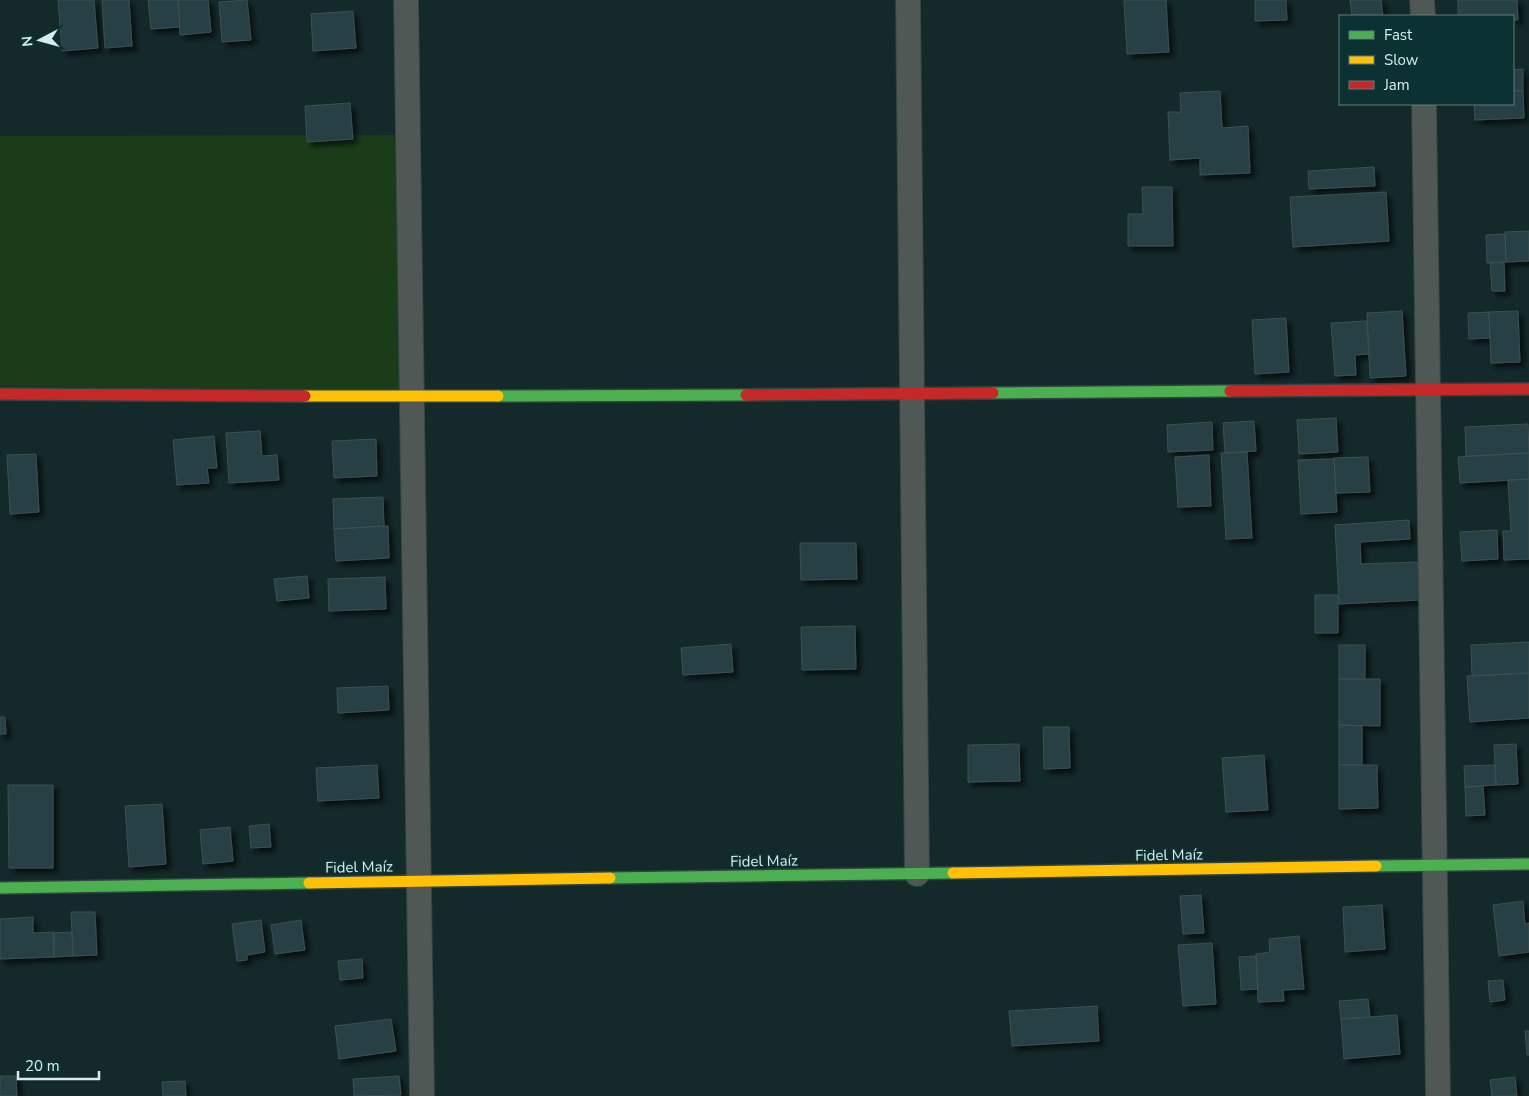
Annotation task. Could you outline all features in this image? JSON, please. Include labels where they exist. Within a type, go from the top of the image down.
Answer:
[{"type":"street","points":[[406,0],[422,1096]]},
{"type":"street","points":[[908,0],[917,874]]},
{"type":"street","points":[[1422,0],[1423,15]]},
{"type":"street","points":[[1424,105],[1438,1096]]},
{"type":"street","points":[[0,394],[412,397],[1529,389]]},
{"type":"street","name":"Fidel Maíz","points":[[0,888],[1529,864]]},
{"type":"green space","points":[[398,135],[399,392],[0,386],[0,136]]},
{"type":"building","points":[[58,0],[94,0],[98,48],[62,51]]},
{"type":"building","points":[[102,0],[129,0],[132,46],[105,48]]},
{"type":"building","points":[[148,0],[178,0],[180,27],[151,29]]},
{"type":"building","points":[[178,0],[208,0],[211,32],[180,35]]},
{"type":"building","points":[[247,0],[251,40],[222,42],[219,2]]},
{"type":"building","points":[[1124,0],[1166,0],[1169,52],[1127,54]]},
{"type":"building","points":[[1255,0],[1286,0],[1287,20],[1255,21]]},
{"type":"building","points":[[1350,0],[1381,0],[1383,15],[1352,15]]},
{"type":"building","points":[[1458,0],[1517,0],[1518,20],[1514,20],[1514,15],[1458,15]]},
{"type":"building","points":[[353,11],[356,48],[313,51],[311,14]]},
{"type":"building","points":[[1523,69],[1523,91],[1514,91],[1514,70]]},
{"type":"building","points":[[1220,91],[1222,128],[1248,126],[1250,173],[1200,175],[1200,158],[1170,160],[1168,112],[1181,112],[1180,93]]},
{"type":"building","points":[[1514,91],[1523,91],[1524,118],[1475,120],[1474,105],[1514,105]]},
{"type":"building","points":[[350,103],[353,139],[307,142],[305,106]]},
{"type":"building","points":[[1374,167],[1375,186],[1309,189],[1308,171]]},
{"type":"building","points":[[1142,187],[1172,187],[1173,246],[1128,246],[1128,214],[1143,214]]},
{"type":"building","points":[[1386,192],[1389,241],[1293,247],[1290,197]]},
{"type":"building","points":[[1529,231],[1529,261],[1506,262],[1505,232]]},
{"type":"building","points":[[1505,234],[1506,262],[1487,263],[1486,235]]},
{"type":"building","points":[[1504,262],[1505,291],[1492,291],[1490,263]]},
{"type":"building","points":[[1402,311],[1406,376],[1370,378],[1367,313]]},
{"type":"building","points":[[1518,311],[1520,362],[1491,363],[1489,312]]},
{"type":"building","points":[[1489,312],[1490,338],[1469,339],[1468,313]]},
{"type":"building","points":[[1286,318],[1289,372],[1255,374],[1252,320]]},
{"type":"building","points":[[1367,321],[1369,354],[1355,355],[1356,375],[1335,376],[1331,323]]},
{"type":"building","points":[[1336,418],[1338,452],[1299,454],[1297,420]]},
{"type":"building","points":[[1254,421],[1256,451],[1225,453],[1223,423]]},
{"type":"building","points":[[1212,422],[1213,450],[1168,452],[1167,425]]},
{"type":"building","points":[[1528,424],[1529,453],[1466,456],[1465,427]]},
{"type":"building","points":[[260,431],[262,456],[277,455],[279,480],[229,483],[226,433]]},
{"type":"building","points":[[214,436],[217,468],[207,468],[209,483],[177,485],[173,440]]},
{"type":"building","points":[[376,439],[377,476],[334,478],[332,441]]},
{"type":"building","points":[[1247,452],[1252,538],[1226,539],[1221,453]]},
{"type":"building","points":[[1529,453],[1529,479],[1460,483],[1458,457]]},
{"type":"building","points":[[36,454],[39,512],[10,514],[7,455]]},
{"type":"building","points":[[1209,455],[1211,506],[1178,507],[1175,457]]},
{"type":"building","points":[[1368,457],[1370,492],[1336,493],[1334,458]]},
{"type":"building","points":[[1334,459],[1337,512],[1301,514],[1298,460]]},
{"type":"building","points":[[1529,479],[1529,559],[1504,560],[1503,531],[1511,531],[1508,480]]},
{"type":"building","points":[[383,497],[384,526],[334,529],[333,499]]},
{"type":"building","points":[[1409,520],[1410,539],[1360,542],[1361,564],[1418,562],[1419,600],[1339,604],[1335,525]]},
{"type":"building","points":[[388,526],[389,558],[336,561],[334,529]]},
{"type":"building","points":[[1497,530],[1498,559],[1462,561],[1460,532]]},
{"type":"building","points":[[800,543],[856,543],[857,579],[801,580]]},
{"type":"building","points":[[307,576],[309,598],[277,601],[274,579]]},
{"type":"building","points":[[385,577],[386,609],[329,611],[328,579]]},
{"type":"building","points":[[1315,595],[1338,595],[1338,633],[1315,633]]},
{"type":"building","points":[[855,626],[856,669],[802,670],[801,627]]},
{"type":"building","points":[[1529,642],[1529,673],[1472,676],[1471,645]]},
{"type":"building","points":[[731,644],[733,672],[683,675],[681,648]]},
{"type":"building","points":[[1339,645],[1365,645],[1365,679],[1339,679]]},
{"type":"building","points":[[1529,673],[1529,718],[1470,722],[1467,676]]},
{"type":"building","points":[[1339,679],[1380,679],[1380,726],[1339,725]]},
{"type":"building","points":[[388,686],[389,710],[338,713],[337,688]]},
{"type":"building","points":[[0,717],[5,717],[6,734],[0,734]]},
{"type":"building","points":[[1339,725],[1362,726],[1362,765],[1339,765]]},
{"type":"building","points":[[1043,727],[1069,727],[1070,768],[1044,769]]},
{"type":"building","points":[[1019,744],[1020,781],[968,782],[968,745]]},
{"type":"building","points":[[1516,744],[1518,784],[1496,785],[1494,745]]},
{"type":"building","points":[[1264,755],[1268,810],[1226,812],[1222,758]]},
{"type":"building","points":[[377,765],[379,798],[318,801],[316,768]]},
{"type":"building","points":[[1339,765],[1377,765],[1378,808],[1339,809]]},
{"type":"building","points":[[1495,765],[1496,785],[1465,787],[1464,766]]},
{"type":"building","points":[[8,785],[53,785],[53,868],[9,868]]},
{"type":"building","points":[[1483,786],[1485,815],[1466,816],[1465,787]]},
{"type":"building","points":[[162,804],[166,864],[129,867],[125,806]]},
{"type":"building","points":[[269,824],[271,847],[251,848],[249,826]]},
{"type":"building","points":[[230,827],[233,861],[203,864],[200,830]]},
{"type":"building","points":[[1201,895],[1204,933],[1183,934],[1180,896]]},
{"type":"building","points":[[1523,901],[1525,924],[1529,923],[1529,952],[1499,956],[1493,905]]},
{"type":"building","points":[[1382,905],[1385,949],[1345,952],[1343,907]]},
{"type":"building","points":[[71,912],[95,912],[97,955],[73,956]]},
{"type":"building","points":[[33,917],[33,933],[54,932],[54,957],[0,959],[0,919]]},
{"type":"building","points":[[261,920],[265,952],[247,955],[247,960],[237,961],[232,924]]},
{"type":"building","points":[[301,920],[305,950],[275,954],[271,925]]},
{"type":"building","points":[[72,932],[73,956],[54,957],[53,933]]},
{"type":"building","points":[[1299,936],[1304,989],[1283,990],[1284,1001],[1258,1002],[1256,954],[1270,952],[1269,939]]},
{"type":"building","points":[[1212,943],[1216,1004],[1183,1006],[1178,945]]},
{"type":"building","points":[[1256,956],[1258,989],[1241,990],[1239,957]]},
{"type":"building","points":[[362,959],[363,978],[340,980],[338,961]]},
{"type":"building","points":[[1503,980],[1505,1000],[1490,1002],[1488,981]]},
{"type":"building","points":[[1368,999],[1370,1017],[1341,1019],[1339,1001]]},
{"type":"building","points":[[1097,1006],[1099,1041],[1012,1046],[1009,1011]]},
{"type":"building","points":[[1397,1015],[1400,1054],[1344,1059],[1341,1019]]},
{"type":"building","points":[[391,1019],[396,1051],[339,1059],[335,1026]]},
{"type":"building","points":[[1525,1031],[1529,1031],[1529,1055],[1527,1055]]},
{"type":"building","points":[[0,1076],[16,1076],[17,1096],[0,1096]]},
{"type":"building","points":[[399,1076],[401,1095],[354,1096],[353,1079]]},
{"type":"building","points":[[1515,1077],[1517,1096],[1492,1096],[1490,1080]]},
{"type":"building","points":[[185,1081],[186,1096],[163,1096],[162,1082]]},
{"type":"traffic: fast","points":[[993,393],[1230,391]]},
{"type":"traffic: fast","points":[[498,396],[746,395]]},
{"type":"traffic: fast","points":[[1376,866],[1529,864]]},
{"type":"traffic: fast","points":[[610,878],[953,873]]},
{"type":"traffic: fast","points":[[0,888],[309,883]]},
{"type":"traffic: slow","points":[[305,396],[498,396]]},
{"type":"traffic: slow","points":[[953,873],[1376,866]]},
{"type":"traffic: slow","points":[[309,883],[610,878]]},
{"type":"traffic: jam","points":[[1230,391],[1529,389]]},
{"type":"traffic: jam","points":[[746,395],[993,393]]},
{"type":"traffic: jam","points":[[0,394],[305,396]]}]
